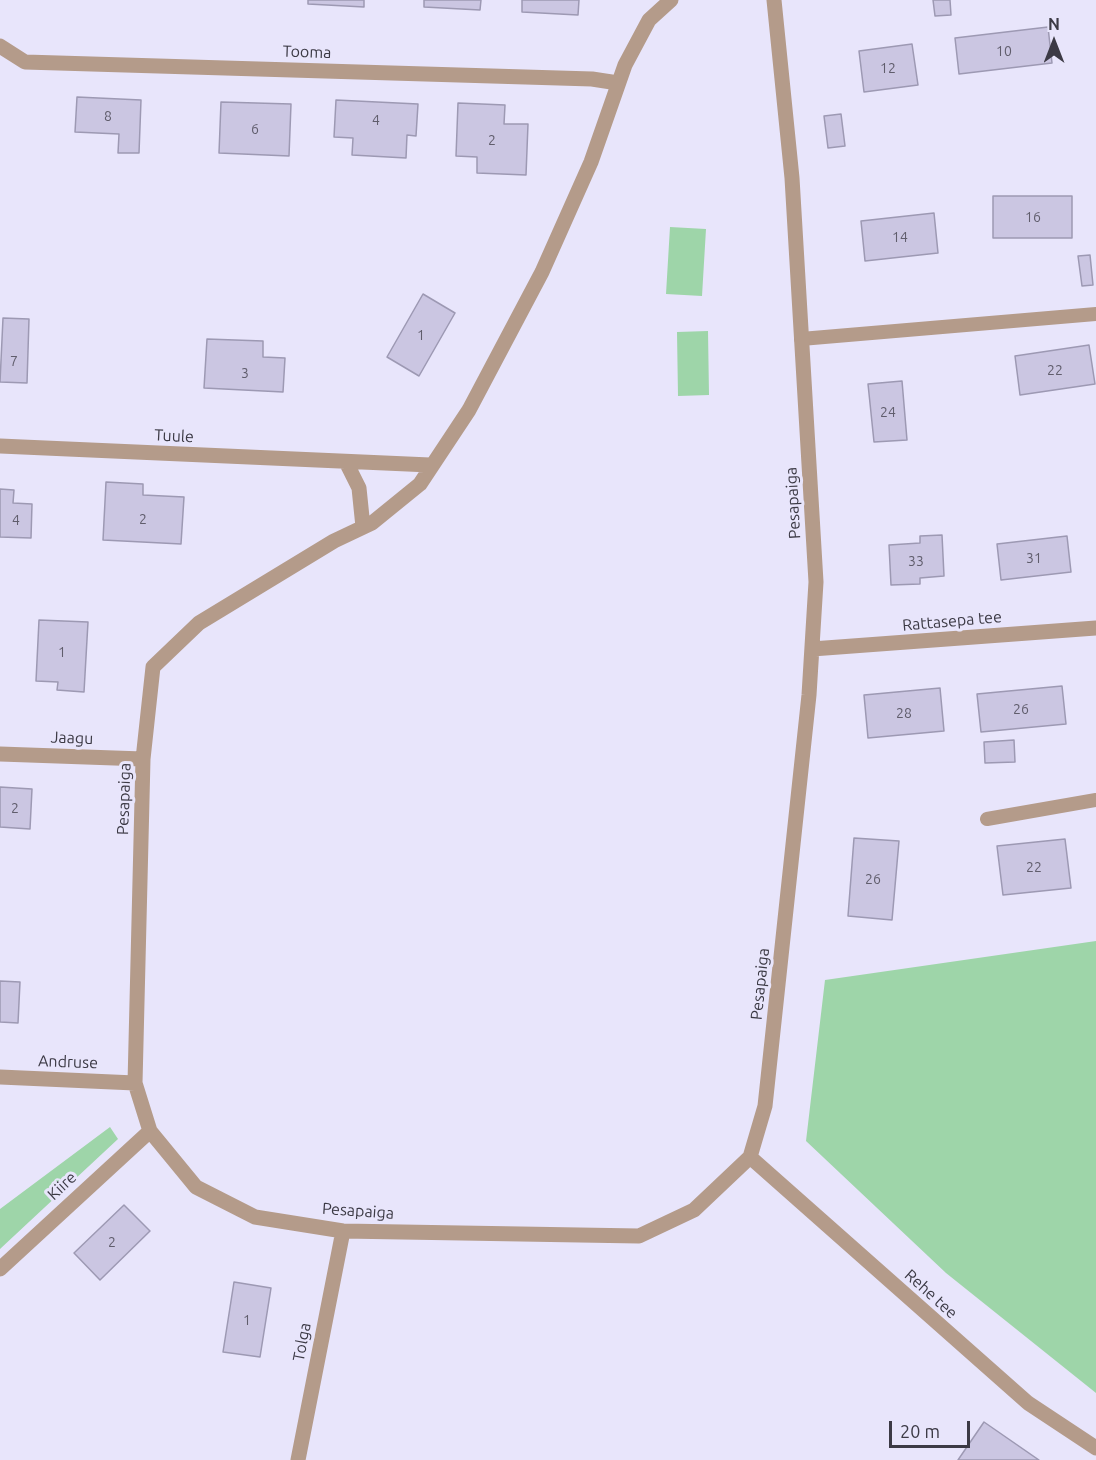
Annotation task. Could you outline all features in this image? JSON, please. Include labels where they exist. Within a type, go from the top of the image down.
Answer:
[{"type":"street","name":"Pesapaiga","points":[[671,0],[649,20],[618,83],[591,162],[542,272],[469,410],[430,465],[420,484],[363,527],[334,541],[199,623],[153,667],[143,759],[135,1083],[150,1131],[196,1187],[255,1217],[343,1231],[639,1236],[694,1210],[750,1157],[765,1106],[812,649],[816,582],[792,178],[774,0]]},
{"type":"street","name":"Tooma","points":[[0,46],[25,62],[580,79],[618,83]]},
{"type":"street","name":"Tuule","points":[[0,446],[430,465]]},
{"type":"street","points":[[346,462],[359,488],[363,527]]},
{"type":"street","name":"Rattasepa tee","points":[[812,649],[1096,628]]},
{"type":"street","name":"Jaagu","points":[[0,754],[143,759]]},
{"type":"street","name":"Andruse","points":[[0,1077],[135,1083]]},
{"type":"street","name":"Kiire","points":[[0,1269],[150,1131]]},
{"type":"street","name":"Rehe tee","points":[[750,1157],[1028,1403],[1096,1448]]},
{"type":"street","name":"Tolga","points":[[298,1460],[343,1231]]},
{"type":"lane","points":[[801,339],[1096,314]]},
{"type":"lane","points":[[987,819],[1096,800]]},
{"type":"green space","points":[[670,227],[706,229],[702,296],[666,294]]},
{"type":"green space","points":[[708,331],[709,395],[678,396],[677,332]]},
{"type":"green space","points":[[1096,941],[1096,1393],[946,1273],[806,1141],[825,980]]},
{"type":"green space","points":[[110,1127],[118,1139],[0,1249],[0,1209]]},
{"type":"building","points":[[308,0],[364,0],[364,7],[308,4]]},
{"type":"building","points":[[424,0],[481,0],[480,10],[424,7]]},
{"type":"building","points":[[522,0],[579,0],[578,15],[522,12]]},
{"type":"building","points":[[933,0],[950,0],[951,15],[935,16]]},
{"type":"building","points":[[1048,27],[1052,63],[959,74],[955,38]]},
{"type":"building","points":[[912,44],[918,85],[864,92],[859,51]]},
{"type":"building","points":[[77,97],[141,100],[139,153],[118,153],[119,134],[75,132]]},
{"type":"building","points":[[336,100],[418,104],[416,136],[407,135],[406,158],[352,155],[353,138],[334,137]]},
{"type":"building","points":[[221,102],[291,104],[289,156],[219,153]]},
{"type":"building","points":[[458,103],[505,105],[504,124],[528,124],[526,175],[477,173],[477,157],[456,156]]},
{"type":"building","points":[[841,114],[845,146],[828,148],[824,116]]},
{"type":"building","points":[[993,196],[1072,196],[1072,238],[993,238]]},
{"type":"building","points":[[934,213],[938,253],[865,261],[861,221]]},
{"type":"building","points":[[1090,255],[1093,285],[1082,286],[1078,256]]},
{"type":"building","points":[[423,294],[455,313],[419,376],[387,357]]},
{"type":"building","points":[[3,318],[29,319],[27,383],[0,382]]},
{"type":"building","points":[[207,339],[263,341],[263,357],[285,358],[283,392],[204,388]]},
{"type":"building","points":[[1089,345],[1095,384],[1020,395],[1015,356]]},
{"type":"building","points":[[902,381],[907,440],[874,442],[868,384]]},
{"type":"building","points":[[106,482],[143,484],[143,495],[184,497],[181,544],[103,540]]},
{"type":"building","points":[[0,489],[14,490],[13,503],[32,504],[31,538],[0,537]]},
{"type":"building","points":[[942,535],[944,576],[920,578],[920,584],[891,585],[889,545],[920,543],[920,536]]},
{"type":"building","points":[[1067,536],[1071,572],[1001,580],[997,544]]},
{"type":"building","points":[[39,620],[88,622],[84,692],[57,690],[58,682],[36,681]]},
{"type":"building","points":[[1062,686],[1066,724],[981,732],[977,694]]},
{"type":"building","points":[[940,688],[944,731],[868,738],[864,695]]},
{"type":"building","points":[[1014,740],[1015,762],[985,763],[984,742]]},
{"type":"building","points":[[0,787],[32,789],[30,829],[0,827]]},
{"type":"building","points":[[854,838],[899,841],[892,920],[848,916]]},
{"type":"building","points":[[1065,839],[1071,888],[1003,895],[997,846]]},
{"type":"building","points":[[0,981],[20,982],[18,1023],[0,1022]]},
{"type":"building","points":[[124,1205],[150,1231],[100,1280],[74,1253]]},
{"type":"building","points":[[234,1282],[271,1288],[260,1357],[223,1352]]},
{"type":"building","points":[[984,1422],[1039,1460],[958,1460]]}]
